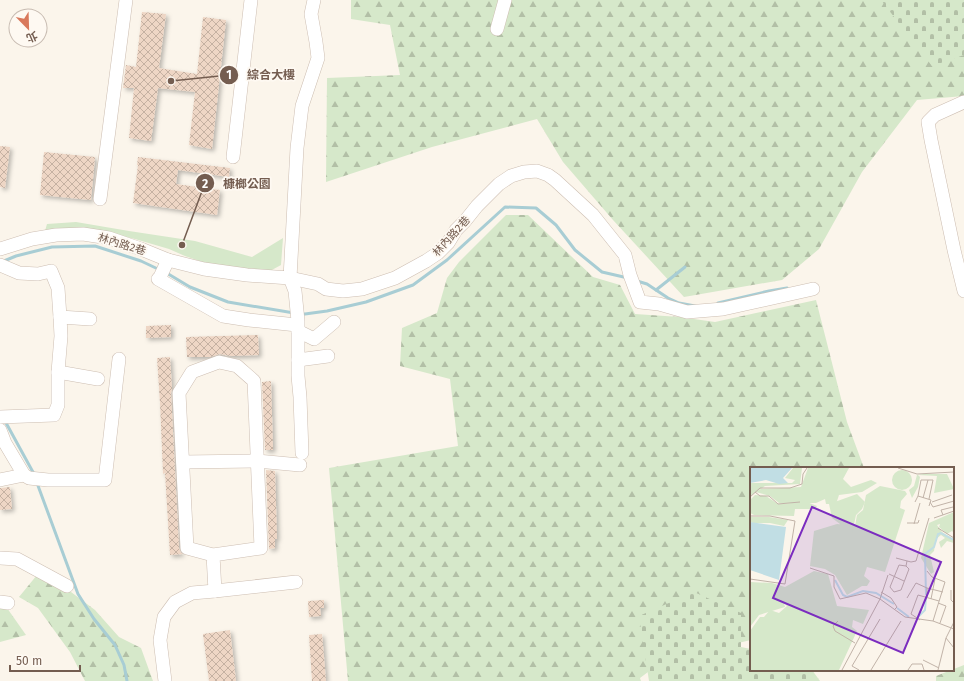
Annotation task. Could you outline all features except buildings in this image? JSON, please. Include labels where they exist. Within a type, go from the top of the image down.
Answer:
[{"type":"street","points":[[100,199],[126,0]]},
{"type":"street","points":[[233,158],[251,0]]},
{"type":"street","points":[[183,462],[301,459],[300,397],[295,291],[290,278],[297,148],[302,106],[318,58],[311,14],[314,0]]},
{"type":"street","points":[[497,29],[505,0]]},
{"type":"street","points":[[964,102],[935,115],[928,122],[954,250],[964,291]]},
{"type":"street","name":"林內路2巷","points":[[0,249],[32,238],[83,234],[109,238],[168,260],[204,269],[247,275],[290,278],[318,284],[326,289],[343,291],[362,289],[395,278],[426,262],[448,243],[456,230],[499,184],[511,176],[524,172],[536,171],[548,175],[556,180],[593,215],[609,234],[625,255],[630,275],[640,302],[659,304],[687,312],[723,309],[813,289]]},
{"type":"street","points":[[168,260],[158,279],[223,316],[297,326],[314,339],[334,322]]},
{"type":"street","points":[[5,267],[19,273],[38,274],[51,271],[58,288],[61,336],[58,372],[58,405],[54,415],[6,417]]},
{"type":"street","points":[[60,316],[90,319]]},
{"type":"street","points":[[298,360],[328,356]]},
{"type":"street","points":[[0,480],[31,478],[48,480],[105,480],[119,359]]},
{"type":"street","points":[[219,362],[237,366],[254,381],[257,461],[260,548],[213,555],[187,548],[179,393],[192,372],[219,362]]},
{"type":"street","points":[[58,372],[98,379]]},
{"type":"street","points":[[0,430],[4,443],[31,478]]},
{"type":"street","points":[[213,555],[216,591]]},
{"type":"street","points":[[0,558],[17,559],[67,586]]},
{"type":"street","points":[[165,681],[160,640],[164,617],[175,602],[192,593],[296,582]]},
{"type":"green space","points":[[351,0],[886,0],[964,28],[964,96],[917,100],[862,172],[819,249],[782,280],[684,297],[613,220],[563,162],[537,119],[432,147],[326,182],[327,78],[400,75],[390,25],[351,19]]},
{"type":"green space","points":[[881,0],[964,0],[964,55],[932,66]]},
{"type":"green space","points":[[506,215],[528,215],[593,277],[620,285],[635,314],[680,317],[715,322],[816,300],[847,422],[864,467],[750,467],[750,640],[664,660],[640,678],[641,681],[348,681],[329,468],[458,446],[450,379],[400,366],[402,328],[437,313],[447,278],[459,262]]},
{"type":"green space","points":[[76,222],[195,241],[252,257],[283,238],[281,265],[270,271],[223,269],[169,249],[135,239],[103,232],[45,231],[47,224]]},
{"type":"green space","points":[[37,575],[71,592],[95,610],[119,637],[141,648],[153,681],[85,681],[70,652],[38,608],[19,597]]},
{"type":"green space","points":[[694,592],[741,613],[741,647],[750,649],[750,671],[813,671],[820,681],[649,681],[639,616]]},
{"type":"green space","points":[[0,606],[7,608],[26,635],[0,642]]},
{"type":"green space","points":[[964,665],[964,681],[936,681],[936,676],[949,671],[954,671],[954,669]]},
{"type":"waterway","points":[[301,314],[327,311],[366,302],[413,285],[447,260],[505,207],[536,208],[556,225],[575,250],[602,272],[628,278]]},
{"type":"waterway","points":[[3,263],[4,261],[16,256],[52,247],[95,246],[141,261],[160,270]]},
{"type":"waterway","points":[[656,290],[685,267]]},
{"type":"waterway","points":[[165,272],[190,287],[228,302],[294,313]]},
{"type":"waterway","points":[[637,281],[647,284],[668,298],[679,303],[695,306]]},
{"type":"waterway","points":[[718,303],[787,288]]},
{"type":"waterway","points":[[5,421],[34,474]]},
{"type":"waterway","points":[[37,483],[78,594],[94,619],[115,645],[124,665],[127,681]]},
{"type":"place","name":"綜合大樓","points":[[171,81]]},
{"type":"place","name":"槺榔公園","points":[[182,245]]}]
